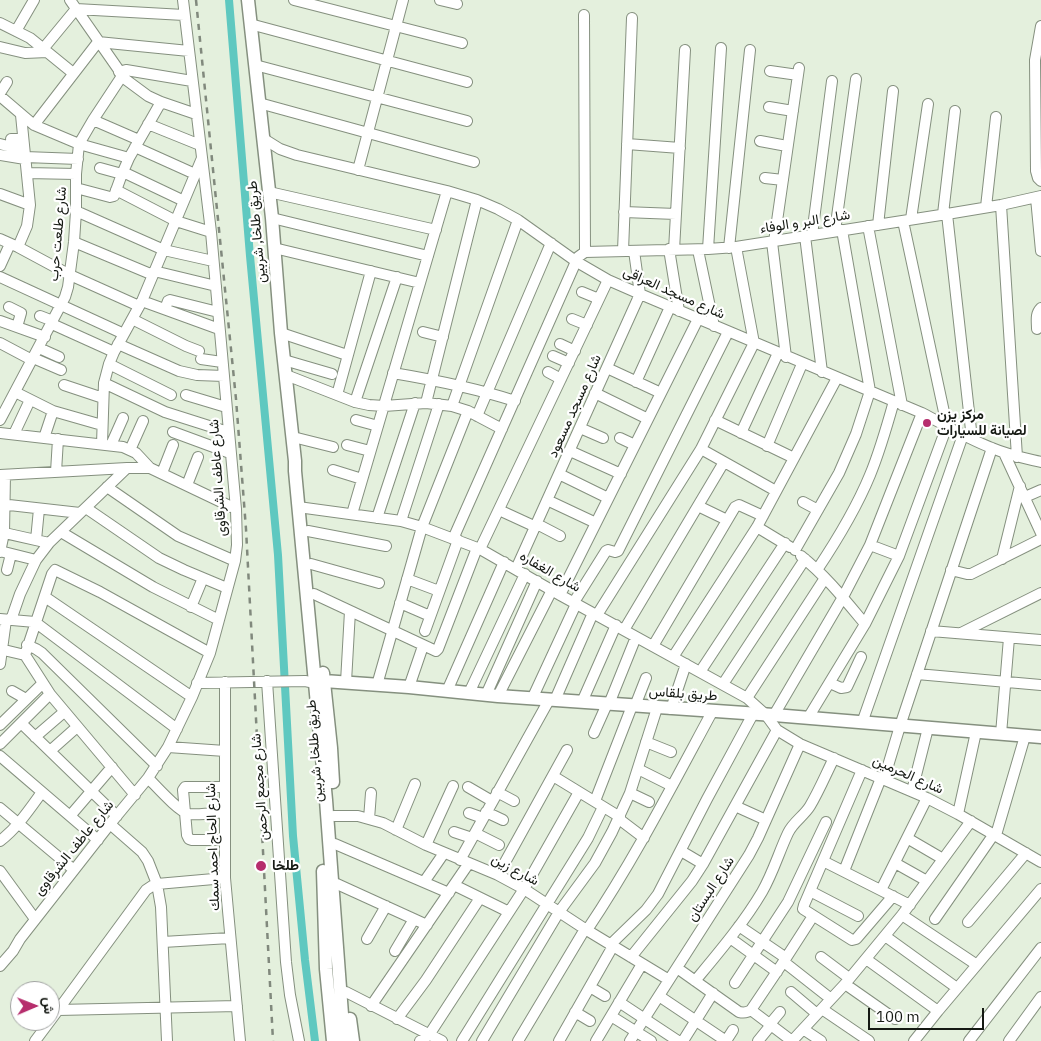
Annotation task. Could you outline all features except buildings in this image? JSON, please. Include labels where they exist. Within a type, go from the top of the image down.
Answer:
[{"type":"main road","name":"طريق طلخا, شربين","points":[[248,0],[272,218],[281,333],[296,461],[299,471],[318,678],[334,816],[337,884],[346,992],[353,1041]]},
{"type":"main road","name":"طريق طلخا, شربين","points":[[302,508],[308,530],[314,594],[318,678]]},
{"type":"main road","name":"طريق بلقاس","points":[[318,678],[492,696],[808,718],[1041,737]]},
{"type":"main road","name":"طريق طلخا, شربين","points":[[326,749],[326,800],[337,1039]]},
{"type":"street","points":[[16,31],[34,0]]},
{"type":"street","name":"شارع عاطف الشرقاوى","points":[[0,966],[157,766],[177,730],[210,653],[235,561],[237,546],[236,509],[211,232],[183,0]]},
{"type":"street","points":[[294,0],[462,43]]},
{"type":"street","points":[[358,170],[403,0]]},
{"type":"street","points":[[440,0],[457,4]]},
{"type":"street","points":[[73,4],[184,14]]},
{"type":"street","points":[[73,4],[121,74],[136,88],[148,96],[196,114]]},
{"type":"street","points":[[0,47],[26,53],[45,50],[73,4]]},
{"type":"street","points":[[425,631],[456,540],[502,430],[577,262],[581,254],[585,252],[584,15]]},
{"type":"street","points":[[623,251],[632,18]]},
{"type":"street","points":[[0,23],[30,38],[73,73]]},
{"type":"street","points":[[250,24],[468,82]]},
{"type":"street","points":[[1041,28],[1038,60],[1036,171],[1041,181]]},
{"type":"street","points":[[98,42],[189,51]]},
{"type":"street","points":[[34,125],[98,42]]},
{"type":"street","points":[[714,326],[703,250],[721,48]]},
{"type":"street","points":[[636,382],[674,309],[672,250],[676,214],[685,50]]},
{"type":"street","points":[[371,1006],[452,889],[465,862],[473,836],[552,700],[595,614],[701,449],[754,343],[733,248],[750,50]]},
{"type":"street","points":[[255,65],[467,121]]},
{"type":"street","points":[[121,74],[126,70],[192,81]]},
{"type":"street","points":[[741,433],[782,355],[773,242],[798,72],[770,70]]},
{"type":"street","name":"شارع طلعت حرب","points":[[0,420],[3,405],[15,392],[53,323],[68,288],[74,242],[79,144],[121,74]]},
{"type":"street","points":[[794,550],[839,473],[853,442],[870,391],[838,231],[856,79]]},
{"type":"street","points":[[822,372],[808,236],[832,81]]},
{"type":"street","points":[[7,82],[0,95],[34,125],[79,144],[129,158]]},
{"type":"street","points":[[817,570],[855,507],[871,474],[898,403],[873,225],[893,91]]},
{"type":"street","points":[[76,188],[112,197],[115,194],[129,158],[162,102]]},
{"type":"street","points":[[259,103],[474,162]]},
{"type":"street","points":[[808,718],[865,624],[899,556],[947,426],[907,220],[928,104]]},
{"type":"street","points":[[769,107],[792,111]]},
{"type":"street","points":[[862,723],[968,437],[945,214],[955,112]]},
{"type":"street","points":[[0,266],[27,226],[30,205],[21,115]]},
{"type":"street","points":[[986,207],[996,117]]},
{"type":"street","points":[[93,120],[196,174]]},
{"type":"street","points":[[148,124],[200,145]]},
{"type":"street","points":[[11,139],[24,151]]},
{"type":"street","name":"شارع مسجد العراقى","points":[[264,139],[297,155],[477,200],[518,220],[577,262],[608,280],[802,364],[922,413],[992,448],[1004,453],[1041,462]]},
{"type":"street","points":[[760,141],[788,146]]},
{"type":"street","points":[[0,144],[24,151],[78,159]]},
{"type":"street","points":[[627,144],[680,148]]},
{"type":"street","points":[[0,154],[24,151]]},
{"type":"street","name":"شارع مسجد العراقى","points":[[265,156],[297,155]]},
{"type":"street","points":[[106,445],[102,425],[103,398],[104,383],[109,364],[141,303],[202,157]]},
{"type":"street","points":[[100,168],[122,173],[184,202]]},
{"type":"street","points":[[27,172],[76,174]]},
{"type":"street","points":[[765,178],[783,180]]},
{"type":"street","points":[[116,190],[176,220],[211,232]]},
{"type":"street","points":[[352,514],[447,191]]},
{"type":"street","points":[[269,192],[436,230]]},
{"type":"street","points":[[0,194],[30,205]]},
{"type":"street","points":[[1039,197],[1041,250]]},
{"type":"street","name":"شارع البر و الوفاء","points":[[585,252],[733,248],[1001,205],[1039,197]]},
{"type":"street","points":[[426,403],[477,200]]},
{"type":"street","points":[[1001,205],[1017,456]]},
{"type":"street","points":[[76,210],[164,250],[213,261]]},
{"type":"street","points":[[624,212],[676,214]]},
{"type":"street","points":[[272,218],[428,256]]},
{"type":"street","points":[[452,406],[518,220]]},
{"type":"street","points":[[0,239],[70,275],[141,303],[165,309],[219,329]]},
{"type":"street","points":[[74,242],[154,273],[216,286]]},
{"type":"street","points":[[377,685],[422,527],[473,414],[487,392],[551,243]]},
{"type":"street","points":[[274,248],[420,282]]},
{"type":"street","points":[[634,250],[640,294]]},
{"type":"street","points":[[336,395],[370,271]]},
{"type":"street","points":[[0,277],[124,334]]},
{"type":"street","points":[[355,402],[397,277]]},
{"type":"street","points":[[314,594],[423,646],[436,651],[438,649],[479,548],[499,510],[608,280]]},
{"type":"street","points":[[582,292],[599,299]]},
{"type":"street","name":"شارع مسجد مسعود","points":[[469,693],[520,572],[547,500],[640,294]]},
{"type":"street","points":[[165,309],[170,300],[218,312]]},
{"type":"street","points":[[9,307],[21,313],[17,327]]},
{"type":"street","points":[[1037,329],[1037,312],[1041,308]]},
{"type":"street","points":[[40,316],[116,348],[179,371],[197,375],[224,376]]},
{"type":"street","points":[[132,319],[200,355],[222,362]]},
{"type":"street","points":[[572,319],[587,325]]},
{"type":"street","points":[[492,696],[596,523],[698,319]]},
{"type":"street","points":[[0,321],[45,337]]},
{"type":"street","points":[[423,332],[443,337]]},
{"type":"street","points":[[532,699],[575,603],[606,551],[618,551],[728,332]]},
{"type":"street","points":[[281,333],[348,355]]},
{"type":"street","points":[[0,342],[33,359],[61,370]]},
{"type":"street","points":[[560,344],[575,351]]},
{"type":"street","points":[[39,348],[59,357]]},
{"type":"street","points":[[553,356],[569,364]]},
{"type":"street","points":[[284,360],[332,374]]},
{"type":"street","points":[[109,364],[171,396]]},
{"type":"street","points":[[767,446],[802,364]]},
{"type":"street","points":[[607,368],[661,393]]},
{"type":"street","points":[[548,372],[562,379]]},
{"type":"street","points":[[394,373],[459,385],[515,401]]},
{"type":"street","points":[[286,375],[355,402],[369,405],[384,406],[426,403],[452,406],[473,414],[502,430]]},
{"type":"street","points":[[673,657],[757,527],[837,378]]},
{"type":"street","points":[[104,383],[165,412],[228,432]]},
{"type":"street","points":[[64,385],[103,398]]},
{"type":"street","points":[[15,392],[53,411],[102,425]]},
{"type":"street","points":[[595,393],[648,419]]},
{"type":"street","points":[[186,395],[226,407]]},
{"type":"street","points":[[14,434],[30,400]]},
{"type":"street","points":[[377,518],[415,403]]},
{"type":"street","points":[[401,521],[439,404]]},
{"type":"street","points":[[44,438],[53,411]]},
{"type":"street","points":[[559,1041],[612,946],[653,903],[707,799],[843,597],[870,545],[922,413]]},
{"type":"street","points":[[106,445],[123,418]]},
{"type":"street","points":[[356,420],[378,426]]},
{"type":"street","points":[[715,420],[794,458]]},
{"type":"street","points":[[130,450],[142,421]]},
{"type":"street","points":[[580,428],[603,438]]},
{"type":"street","points":[[173,432],[230,453]]},
{"type":"street","points":[[0,433],[106,445],[130,450],[142,458],[150,468]]},
{"type":"street","points":[[293,437],[333,447]]},
{"type":"street","points":[[620,438],[635,444]]},
{"type":"street","points":[[56,472],[58,440]]},
{"type":"street","points":[[162,473],[173,445]]},
{"type":"street","points":[[347,445],[370,451]]},
{"type":"street","points":[[844,871],[883,779],[992,448]]},
{"type":"street","points":[[701,449],[776,490]]},
{"type":"street","points":[[570,450],[621,474]]},
{"type":"street","points":[[1004,453],[1041,533]]},
{"type":"street","points":[[187,485],[198,457]]},
{"type":"street","points":[[582,702],[620,628],[724,462]]},
{"type":"street","points":[[0,664],[6,620],[36,560],[50,543],[127,468]]},
{"type":"street","points":[[7,570],[3,552],[2,533],[3,475],[150,468],[236,509]]},
{"type":"street","points":[[333,470],[362,478]]},
{"type":"street","points":[[559,474],[608,498]]},
{"type":"street","points":[[1002,559],[1020,486]]},
{"type":"street","points":[[107,487],[178,536],[235,561]]},
{"type":"street","points":[[1025,497],[1041,490]]},
{"type":"street","points":[[547,500],[596,523]]},
{"type":"street","points":[[803,502],[818,510]]},
{"type":"street","points":[[3,504],[39,509],[83,510],[159,558],[227,588]]},
{"type":"street","points":[[653,646],[735,507],[739,505],[763,516]]},
{"type":"street","points":[[698,506],[727,520]]},
{"type":"street","name":"شارع الغفاره","points":[[302,508],[401,521],[479,548],[747,698],[764,715]]},
{"type":"street","points":[[36,540],[39,509]]},
{"type":"street","points":[[499,510],[560,536]]},
{"type":"street","points":[[757,527],[785,543],[805,559],[843,597],[865,624]]},
{"type":"street","points":[[308,530],[386,546]]},
{"type":"street","points":[[61,532],[146,582],[219,620]]},
{"type":"street","points":[[2,533],[50,543]]},
{"type":"street","points":[[951,570],[971,574],[1041,539]]},
{"type":"street","points":[[700,672],[785,543]]},
{"type":"street","points":[[870,545],[899,556]]},
{"type":"street","points":[[3,552],[36,560]]},
{"type":"street","points":[[723,684],[805,559]]},
{"type":"street","points":[[447,691],[504,562]]},
{"type":"street","points":[[311,564],[379,583]]},
{"type":"street","points":[[135,795],[42,684],[26,650],[53,571],[57,570],[100,592],[210,653]]},
{"type":"street","points":[[191,607],[203,578]]},
{"type":"street","points":[[747,698],[825,578]]},
{"type":"street","points":[[407,579],[439,592]]},
{"type":"street","points":[[492,696],[537,581]]},
{"type":"street","points":[[960,634],[1041,593]]},
{"type":"street","points":[[45,597],[192,697]]},
{"type":"street","points":[[400,603],[430,616]]},
{"type":"street","points":[[346,682],[350,611]]},
{"type":"street","points":[[6,620],[35,622],[177,730]]},
{"type":"street","points":[[931,631],[1041,640]]},
{"type":"street","points":[[594,733],[636,637]]},
{"type":"street","points":[[1001,734],[1009,638]]},
{"type":"street","points":[[409,687],[423,646]]},
{"type":"street","points":[[1,649],[36,649],[42,653],[157,766]]},
{"type":"street","points":[[830,683],[841,688],[847,687],[861,658]]},
{"type":"street","points":[[671,709],[686,664]]},
{"type":"street","points":[[198,680],[298,678],[307,674],[318,678]]},
{"type":"street","points":[[917,674],[1041,685]]},
{"type":"street","points":[[462,1041],[588,838],[634,706],[646,678]]},
{"type":"street","points":[[198,680],[225,682],[269,679]]},
{"type":"street","name":"شارع مجمع الرحمن","points":[[269,679],[286,962],[299,1041]]},
{"type":"street","name":"شارع الحاج احمد سمك","points":[[225,682],[225,878],[240,1041]]},
{"type":"street","points":[[0,725],[42,684]]},
{"type":"street","points":[[12,691],[26,699]]},
{"type":"street","points":[[0,744],[50,694]]},
{"type":"street","points":[[482,1041],[559,912],[594,862],[619,818],[630,793],[656,708]]},
{"type":"street","points":[[35,737],[64,712]]},
{"type":"street","points":[[518,1041],[586,930],[616,886],[712,712]]},
{"type":"street","name":"شارع الحرمين","points":[[764,715],[777,730],[800,744],[927,798],[1041,862]]},
{"type":"street","points":[[21,723],[117,816]]},
{"type":"street","points":[[50,752],[77,727]]},
{"type":"street","points":[[912,792],[928,728]]},
{"type":"street","points":[[631,957],[692,881],[703,864],[777,730]]},
{"type":"street","points":[[958,814],[976,732]]},
{"type":"street","points":[[935,919],[995,835],[1025,736]]},
{"type":"street","points":[[646,742],[671,752]]},
{"type":"street","name":"شارع البستان","points":[[630,1041],[754,846],[800,744]]},
{"type":"street","points":[[168,747],[224,751]]},
{"type":"street","points":[[498,875],[567,750]]},
{"type":"street","points":[[0,756],[98,840]]},
{"type":"street","points":[[695,981],[730,938],[762,892],[775,866],[788,832],[810,806],[834,758]]},
{"type":"street","points":[[70,816],[112,767]]},
{"type":"street","points":[[638,769],[672,786]]},
{"type":"street","points":[[862,770],[803,909],[854,940],[893,896]]},
{"type":"street","points":[[553,776],[599,804],[644,838]]},
{"type":"street","points":[[148,778],[184,812],[192,814],[225,812]]},
{"type":"street","points":[[396,830],[415,784]]},
{"type":"street","points":[[426,845],[453,786]]},
{"type":"street","points":[[225,787],[184,788],[183,790],[184,812],[190,840],[225,840]]},
{"type":"street","points":[[468,787],[495,797],[514,801]]},
{"type":"street","points":[[0,841],[18,824],[42,792]]},
{"type":"street","points":[[369,819],[371,792]]},
{"type":"street","points":[[420,1041],[429,1034],[524,889],[580,792]]},
{"type":"street","points":[[630,793],[648,802]]},
{"type":"street","points":[[881,890],[927,798]]},
{"type":"street","points":[[736,806],[766,820]]},
{"type":"street","points":[[0,808],[74,870]]},
{"type":"street","points":[[469,813],[503,820]]},
{"type":"street","name":"شارع زين","points":[[334,816],[352,816],[383,823],[426,845],[498,875],[524,889],[586,930],[670,980]]},
{"type":"street","points":[[751,1010],[792,1041],[885,936],[971,821]]},
{"type":"street","points":[[736,983],[794,891],[826,822]]},
{"type":"street","points":[[110,824],[142,852],[148,861],[157,884],[161,907],[167,1041]]},
{"type":"street","points":[[454,832],[499,844]]},
{"type":"street","points":[[907,838],[943,858]]},
{"type":"street","points":[[335,844],[424,882],[480,898],[509,912]]},
{"type":"street","points":[[681,851],[703,864]]},
{"type":"street","points":[[424,882],[444,853]]},
{"type":"street","points":[[968,922],[1026,853]]},
{"type":"street","points":[[822,861],[910,905]]},
{"type":"street","points":[[895,863],[927,881]]},
{"type":"street","points":[[0,871],[35,919]]},
{"type":"street","points":[[60,1007],[146,890],[157,884],[225,878]]},
{"type":"street","points":[[337,884],[427,925]]},
{"type":"street","points":[[914,1041],[1041,889]]},
{"type":"street","points":[[810,892],[858,916]]},
{"type":"street","points":[[397,1019],[432,972],[480,898]]},
{"type":"street","points":[[367,939],[386,906]]},
{"type":"street","points":[[902,915],[977,965]]},
{"type":"street","points":[[677,968],[739,1012],[743,1013],[751,1010],[813,916]]},
{"type":"street","points":[[395,951],[414,919]]},
{"type":"street","points":[[739,926],[785,960],[831,999]]},
{"type":"street","points":[[885,936],[957,988]]},
{"type":"street","points":[[163,942],[230,938]]},
{"type":"street","points":[[730,938],[777,972]]},
{"type":"street","name":"شارع عاطف الشرقاوى","points":[[0,958],[20,939]]},
{"type":"street","points":[[969,1041],[1041,948]]},
{"type":"street","points":[[820,957],[895,1019]]},
{"type":"street","points":[[866,959],[938,1011]]},
{"type":"street","points":[[596,1041],[642,964]]},
{"type":"street","points":[[590,987],[604,996]]},
{"type":"street","points":[[346,992],[442,1041]]},
{"type":"street","points":[[791,992],[819,1012],[869,1041]]},
{"type":"street","points":[[683,1041],[713,993]]},
{"type":"street","points":[[659,996],[726,1041],[733,1030]]},
{"type":"street","points":[[1009,1041],[1041,998]]},
{"type":"street","points":[[619,1002],[678,1041]]},
{"type":"street","points":[[60,1010],[237,1006]]},
{"type":"street","points":[[575,1012],[590,1021]]},
{"type":"street","points":[[758,1041],[780,1012]]},
{"type":"street","points":[[611,1016],[651,1041]]},
{"type":"street","points":[[803,1029],[815,1039]]},
{"type":"waterway","points":[[229,0],[250,256],[278,555],[293,836],[315,1041]]},
{"type":"railway","points":[[196,0],[236,399],[246,529],[273,1041]]},
{"type":"place","name":"مركز يزن لصيانة للسيارات","points":[[927,423]]},
{"type":"place","name":"طلخا","points":[[261,866]]}]
